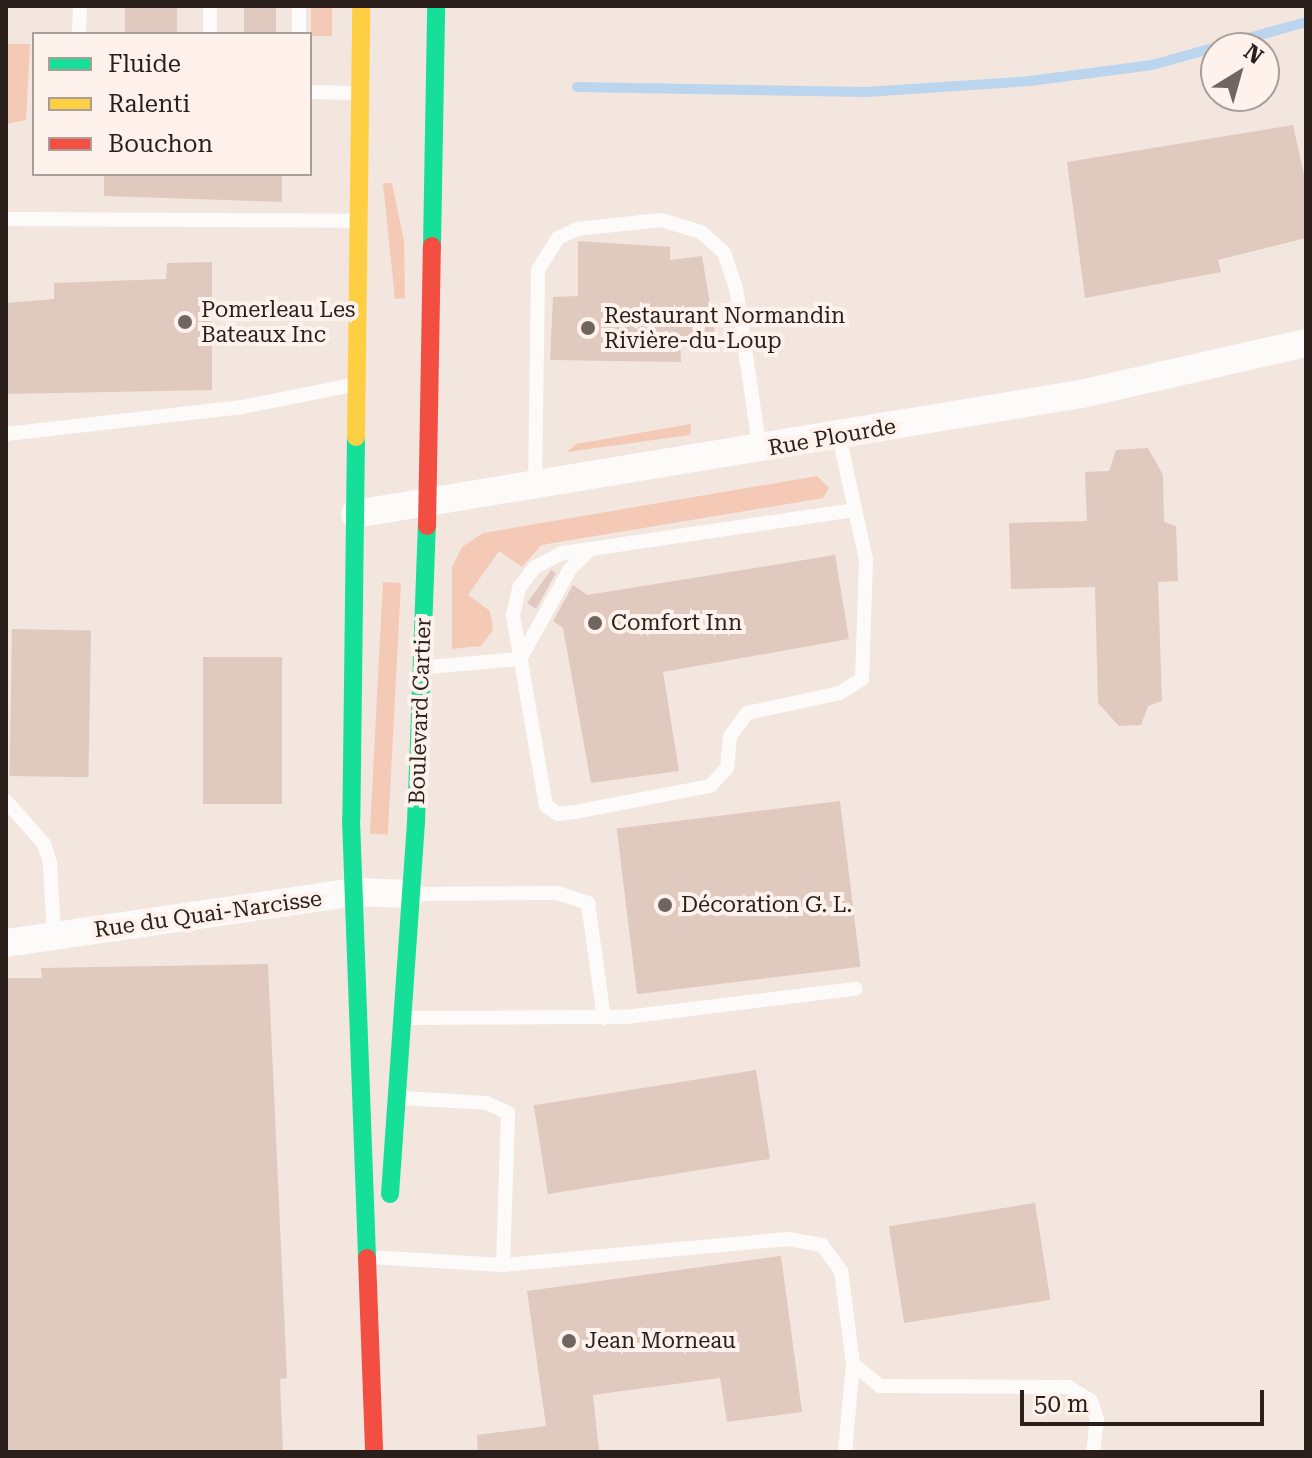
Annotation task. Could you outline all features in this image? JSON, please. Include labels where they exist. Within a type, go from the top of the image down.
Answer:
[{"type":"main road","name":"Boulevard Cartier","points":[[361,6],[354,892],[397,1098],[388,1217],[377,1257]]},
{"type":"main road","name":"Boulevard Cartier","points":[[374,1452],[377,1257],[362,1097],[411,894],[428,504],[436,6]]},
{"type":"street","name":"Rue Plourde","points":[[355,514],[760,450],[1081,394],[1306,343]]},
{"type":"street","name":"Rue du Quai-Narcisse","points":[[6,943],[354,892],[411,894]]},
{"type":"lane","points":[[79,32],[80,6]]},
{"type":"lane","points":[[210,6],[210,32]]},
{"type":"lane","points":[[299,6],[299,32]]},
{"type":"lane","points":[[312,92],[359,94]]},
{"type":"lane","points":[[6,219],[358,221]]},
{"type":"lane","points":[[535,487],[538,270],[558,238],[577,229],[661,220],[701,232],[724,253],[744,327],[760,450]]},
{"type":"lane","points":[[6,434],[242,407],[356,384]]},
{"type":"lane","points":[[839,436],[866,560],[862,679],[840,693],[747,713],[730,736],[727,768],[710,786],[558,814],[540,791],[513,615],[519,588],[546,558],[854,510]]},
{"type":"lane","points":[[520,659],[570,569],[590,549]]},
{"type":"lane","points":[[422,668],[520,659]]},
{"type":"lane","points":[[6,801],[44,844],[50,863],[54,937]]},
{"type":"lane","points":[[411,894],[557,893],[588,903],[604,1018]]},
{"type":"lane","points":[[380,1018],[604,1018],[855,989]]},
{"type":"lane","points":[[362,1097],[487,1103],[508,1113],[503,1265]]},
{"type":"lane","points":[[377,1257],[503,1265],[806,1240],[834,1254],[841,1271],[853,1364],[845,1452]]},
{"type":"lane","points":[[853,1364],[880,1386],[1068,1387],[1091,1401],[1097,1420],[1093,1452]]},
{"type":"shaded area","points":[[311,6],[332,6],[332,36],[312,36]]},
{"type":"shaded area","points":[[6,44],[30,44],[26,120],[6,124]]},
{"type":"shaded area","points":[[383,183],[392,183],[404,241],[405,298],[395,299]]},
{"type":"shaded area","points":[[691,424],[690,435],[567,452],[576,444]]},
{"type":"shaded area","points":[[817,476],[829,488],[823,498],[541,545],[522,567],[499,551],[468,595],[490,611],[493,630],[481,646],[452,649],[452,567],[462,547],[483,533]]},
{"type":"shaded area","points":[[383,582],[401,583],[388,835],[370,834]]},
{"type":"building","points":[[125,6],[177,6],[177,32],[125,32]]},
{"type":"building","points":[[244,6],[276,6],[276,32],[244,32]]},
{"type":"building","points":[[1293,125],[1306,184],[1306,238],[1218,260],[1221,272],[1085,298],[1067,162]]},
{"type":"building","points":[[104,176],[282,176],[282,202],[104,196]]},
{"type":"building","points":[[578,241],[670,247],[670,260],[702,256],[715,333],[680,339],[681,362],[550,360],[553,297],[578,296]]},
{"type":"building","points":[[212,262],[212,390],[6,394],[6,303],[54,299],[54,283],[166,279],[167,263]]},
{"type":"building","points":[[1148,448],[1163,475],[1164,522],[1176,526],[1178,581],[1158,582],[1162,701],[1148,706],[1141,725],[1119,726],[1098,703],[1095,587],[1011,589],[1009,523],[1087,521],[1085,472],[1109,471],[1116,450]]},
{"type":"building","points":[[835,555],[849,639],[663,672],[679,771],[591,783],[563,628],[553,621],[573,585],[587,595]]},
{"type":"building","points":[[551,570],[556,573],[536,609],[527,603]]},
{"type":"building","points":[[12,629],[91,630],[88,777],[9,776]]},
{"type":"building","points":[[203,657],[282,657],[282,804],[203,804]]},
{"type":"building","points":[[840,801],[860,967],[637,994],[617,828]]},
{"type":"building","points":[[268,964],[287,1378],[280,1379],[283,1452],[6,1452],[6,978],[42,978],[41,968]]},
{"type":"building","points":[[756,1070],[770,1159],[548,1194],[534,1105]]},
{"type":"building","points":[[1035,1203],[1050,1300],[904,1323],[889,1226]]},
{"type":"building","points":[[781,1256],[802,1412],[727,1422],[720,1378],[593,1395],[599,1452],[478,1452],[477,1435],[546,1426],[527,1291]]},
{"type":"waterway","points":[[577,87],[866,92],[1030,81],[1152,65],[1306,22]]},
{"type":"traffic: fast","points":[[432,246],[436,6]]},
{"type":"traffic: fast","points":[[356,437],[351,820],[367,1258]]},
{"type":"traffic: fast","points":[[390,1194],[416,822],[427,526]]},
{"type":"traffic: slow","points":[[356,437],[361,6]]},
{"type":"traffic: jam","points":[[427,526],[432,246]]},
{"type":"traffic: jam","points":[[367,1258],[374,1452]]},
{"type":"place","name":"Pomerleau Les Bateaux Inc","points":[[185,322]]},
{"type":"place","name":"Restaurant Normandin Rivière-du-Loup","points":[[588,328]]},
{"type":"place","name":"Comfort Inn","points":[[595,623]]},
{"type":"place","name":"Décoration G. L.","points":[[665,905]]},
{"type":"place","name":"Jean Morneau","points":[[569,1341]]}]
